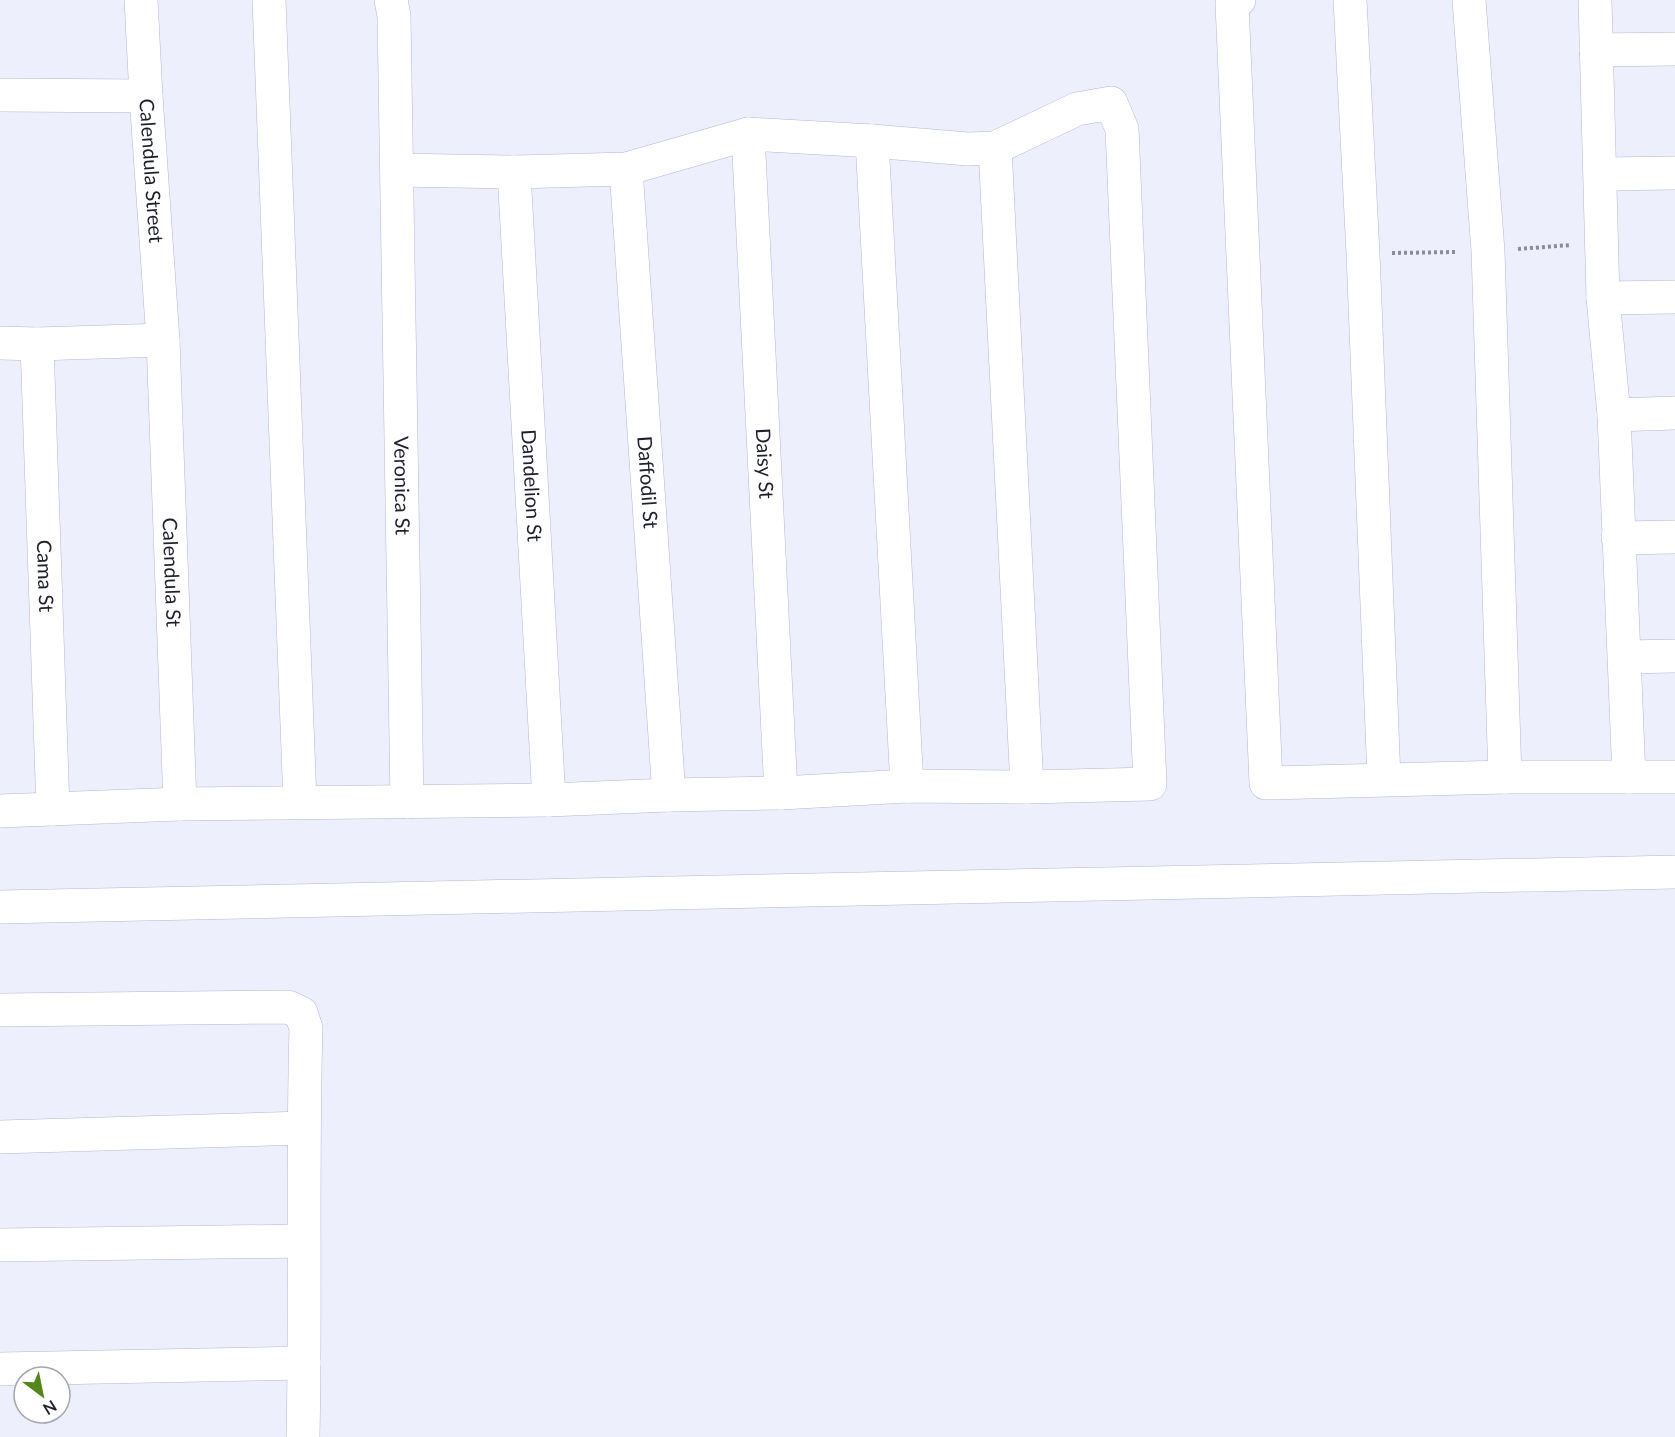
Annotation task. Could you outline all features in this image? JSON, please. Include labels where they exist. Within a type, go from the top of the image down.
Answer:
[{"type":"street","name":"Calendula Street","points":[[141,0],[163,340]]},
{"type":"street","points":[[269,0],[300,802]]},
{"type":"street","name":"Veronica St","points":[[391,0],[394,16],[407,802]]},
{"type":"street","points":[[1239,0],[1232,4],[1266,783],[1505,777],[1675,777]]},
{"type":"street","points":[[1350,0],[1363,254],[1384,779]]},
{"type":"street","points":[[1469,0],[1488,251],[1505,777]]},
{"type":"street","points":[[1595,0],[1603,298],[1614,415],[1629,777]]},
{"type":"street","points":[[1596,50],[1675,49]]},
{"type":"street","points":[[0,95],[146,96]]},
{"type":"street","points":[[0,811],[180,804],[549,800],[781,793],[907,786],[1027,787],[1150,784],[1122,129],[1111,103],[1077,109],[995,148],[968,149],[748,134],[626,169],[514,172],[397,170]]},
{"type":"street","name":"Daisy St","points":[[748,134],[781,793]]},
{"type":"street","points":[[872,141],[907,786]]},
{"type":"street","points":[[995,148],[1027,787]]},
{"type":"street","name":"Daffodil St","points":[[626,169],[669,795]]},
{"type":"street","name":"Dandelion St","points":[[514,172],[549,800]]},
{"type":"street","points":[[1600,174],[1675,173]]},
{"type":"street","points":[[1603,298],[1675,297]]},
{"type":"street","points":[[0,343],[163,340]]},
{"type":"street","name":"Calendula St","points":[[163,340],[180,804]]},
{"type":"street","name":"Cama St","points":[[37,344],[53,809]]},
{"type":"street","points":[[1614,415],[1675,413]]},
{"type":"street","points":[[1618,538],[1675,537]]},
{"type":"street","points":[[1625,657],[1675,656]]},
{"type":"street","points":[[0,906],[1675,872]]},
{"type":"street","points":[[0,1010],[288,1007],[301,1013],[306,1029],[303,1128],[303,1437]]},
{"type":"street","points":[[0,1137],[303,1128]]},
{"type":"street","points":[[0,1245],[303,1241]]},
{"type":"street","points":[[0,1369],[304,1363]]}]
